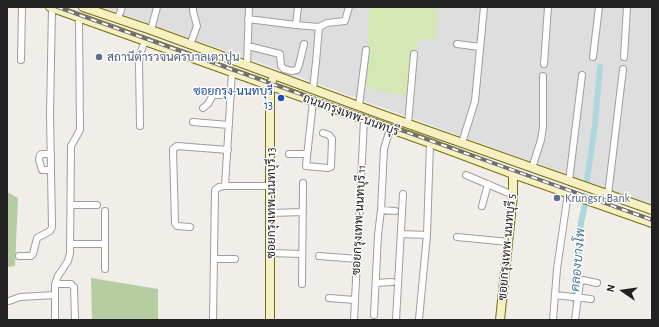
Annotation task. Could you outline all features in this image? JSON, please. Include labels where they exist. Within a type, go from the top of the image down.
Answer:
[{"type":"main road","name":"ถนนกรุงเทพ-นนทบุรี","points":[[51,7],[652,223]]},
{"type":"main road","points":[[79,18],[82,7]]},
{"type":"main road","name":"ถนนกรุงเทพ-นนทบุรี","points":[[82,7],[118,18],[408,124],[652,210]]},
{"type":"main road","name":"ซอยกรุงเทพ-นนทบุรี 13","points":[[270,320],[270,86],[273,75]]},
{"type":"main road","name":"ซอยกรุงเทพ-นนทบุรี 5","points":[[500,320],[513,195],[513,174]]},
{"type":"main road","points":[[566,192],[569,181]]},
{"type":"street","points":[[21,60],[22,7]]},
{"type":"street","points":[[19,256],[31,256],[33,254],[37,238],[50,231],[52,227],[51,7]]},
{"type":"street","points":[[118,18],[122,7]]},
{"type":"street","points":[[151,30],[158,7]]},
{"type":"street","points":[[190,45],[197,26],[193,7]]},
{"type":"street","points":[[247,66],[249,7]]},
{"type":"street","points":[[296,25],[298,7]]},
{"type":"street","points":[[248,19],[319,27],[327,23],[345,21],[349,7]]},
{"type":"street","points":[[462,143],[475,101],[484,7]]},
{"type":"street","points":[[544,64],[548,7]]},
{"type":"street","points":[[593,57],[599,7]]},
{"type":"street","points":[[624,57],[627,7]]},
{"type":"street","points":[[55,320],[55,284],[58,276],[68,261],[71,244],[71,146],[80,130],[79,18]]},
{"type":"street","points":[[313,89],[319,27]]},
{"type":"street","points":[[140,126],[139,62],[140,54],[145,41]]},
{"type":"street","points":[[248,46],[280,54],[281,66],[284,69],[292,71],[297,70],[304,44]]},
{"type":"street","points":[[457,44],[480,47]]},
{"type":"street","points":[[359,106],[366,50]]},
{"type":"street","points":[[408,124],[414,54]]},
{"type":"street","points":[[608,195],[623,70]]},
{"type":"street","points":[[225,186],[232,72]]},
{"type":"street","points":[[569,181],[582,75]]},
{"type":"street","points":[[532,168],[541,140],[543,127],[543,76]]},
{"type":"street","points":[[203,108],[208,104],[213,95],[231,95]]},
{"type":"street","points":[[313,101],[306,166],[328,168],[331,166],[332,140],[329,134],[323,133]]},
{"type":"street","name":"ซอยกรุงเทพ-นนทบุรี 11","points":[[354,320],[364,120]]},
{"type":"street","points":[[193,122],[229,125]]},
{"type":"street","points":[[374,315],[384,149],[390,129]]},
{"type":"street","points":[[419,319],[427,235],[430,143]]},
{"type":"street","points":[[190,228],[177,226],[174,223],[173,149],[177,146],[228,150]]},
{"type":"street","points":[[51,154],[42,154],[39,160],[41,169],[51,170]]},
{"type":"street","points":[[289,154],[307,154]]},
{"type":"street","points":[[466,175],[513,195]]},
{"type":"street","points":[[302,284],[303,182]]},
{"type":"street","points":[[482,206],[488,184]]},
{"type":"street","points":[[213,320],[215,190],[219,187],[225,186],[271,186]]},
{"type":"street","points":[[553,320],[566,192]]},
{"type":"street","points":[[396,320],[403,194]]},
{"type":"street","points":[[71,205],[97,205]]},
{"type":"street","points":[[380,210],[395,211]]},
{"type":"street","points":[[105,211],[105,269]]},
{"type":"street","points":[[271,213],[302,212]]},
{"type":"street","points":[[401,234],[427,235]]},
{"type":"street","points":[[457,237],[508,242]]},
{"type":"street","points":[[71,244],[105,244]]},
{"type":"street","points":[[271,253],[302,254]]},
{"type":"street","points":[[319,256],[358,259]]},
{"type":"street","points":[[214,259],[235,260]]},
{"type":"street","points":[[575,320],[576,297],[581,281],[597,282]]},
{"type":"street","points":[[376,282],[392,282]]},
{"type":"street","points":[[55,284],[71,284],[74,287],[75,320]]},
{"type":"street","points":[[9,301],[23,296],[55,295]]},
{"type":"street","points":[[555,295],[591,298]]},
{"type":"street","points":[[329,298],[355,300]]},
{"type":"shaded area","points":[[102,7],[652,7],[652,205],[263,64]]},
{"type":"green space","points":[[369,7],[437,7],[436,40],[418,39],[405,96],[367,88]]},
{"type":"green space","points":[[7,192],[18,198],[15,266],[7,267]]},
{"type":"green space","points":[[91,278],[158,289],[158,320],[92,320]]},
{"type":"waterway","name":"คลองบางโพ","points":[[587,181],[595,124],[600,67]]},
{"type":"waterway","name":"คลองบางโพ","points":[[575,301],[581,222],[586,201]]},
{"type":"railway","points":[[57,7],[652,220]]},
{"type":"place","name":"สถานีตำรวจนครบาลเตาปูน","points":[[99,57]]},
{"type":"place","name":"ซอยกรุง-นนทบุรี 13","points":[[281,98]]},
{"type":"place","name":"Krungsri Bank","points":[[557,198]]}]
